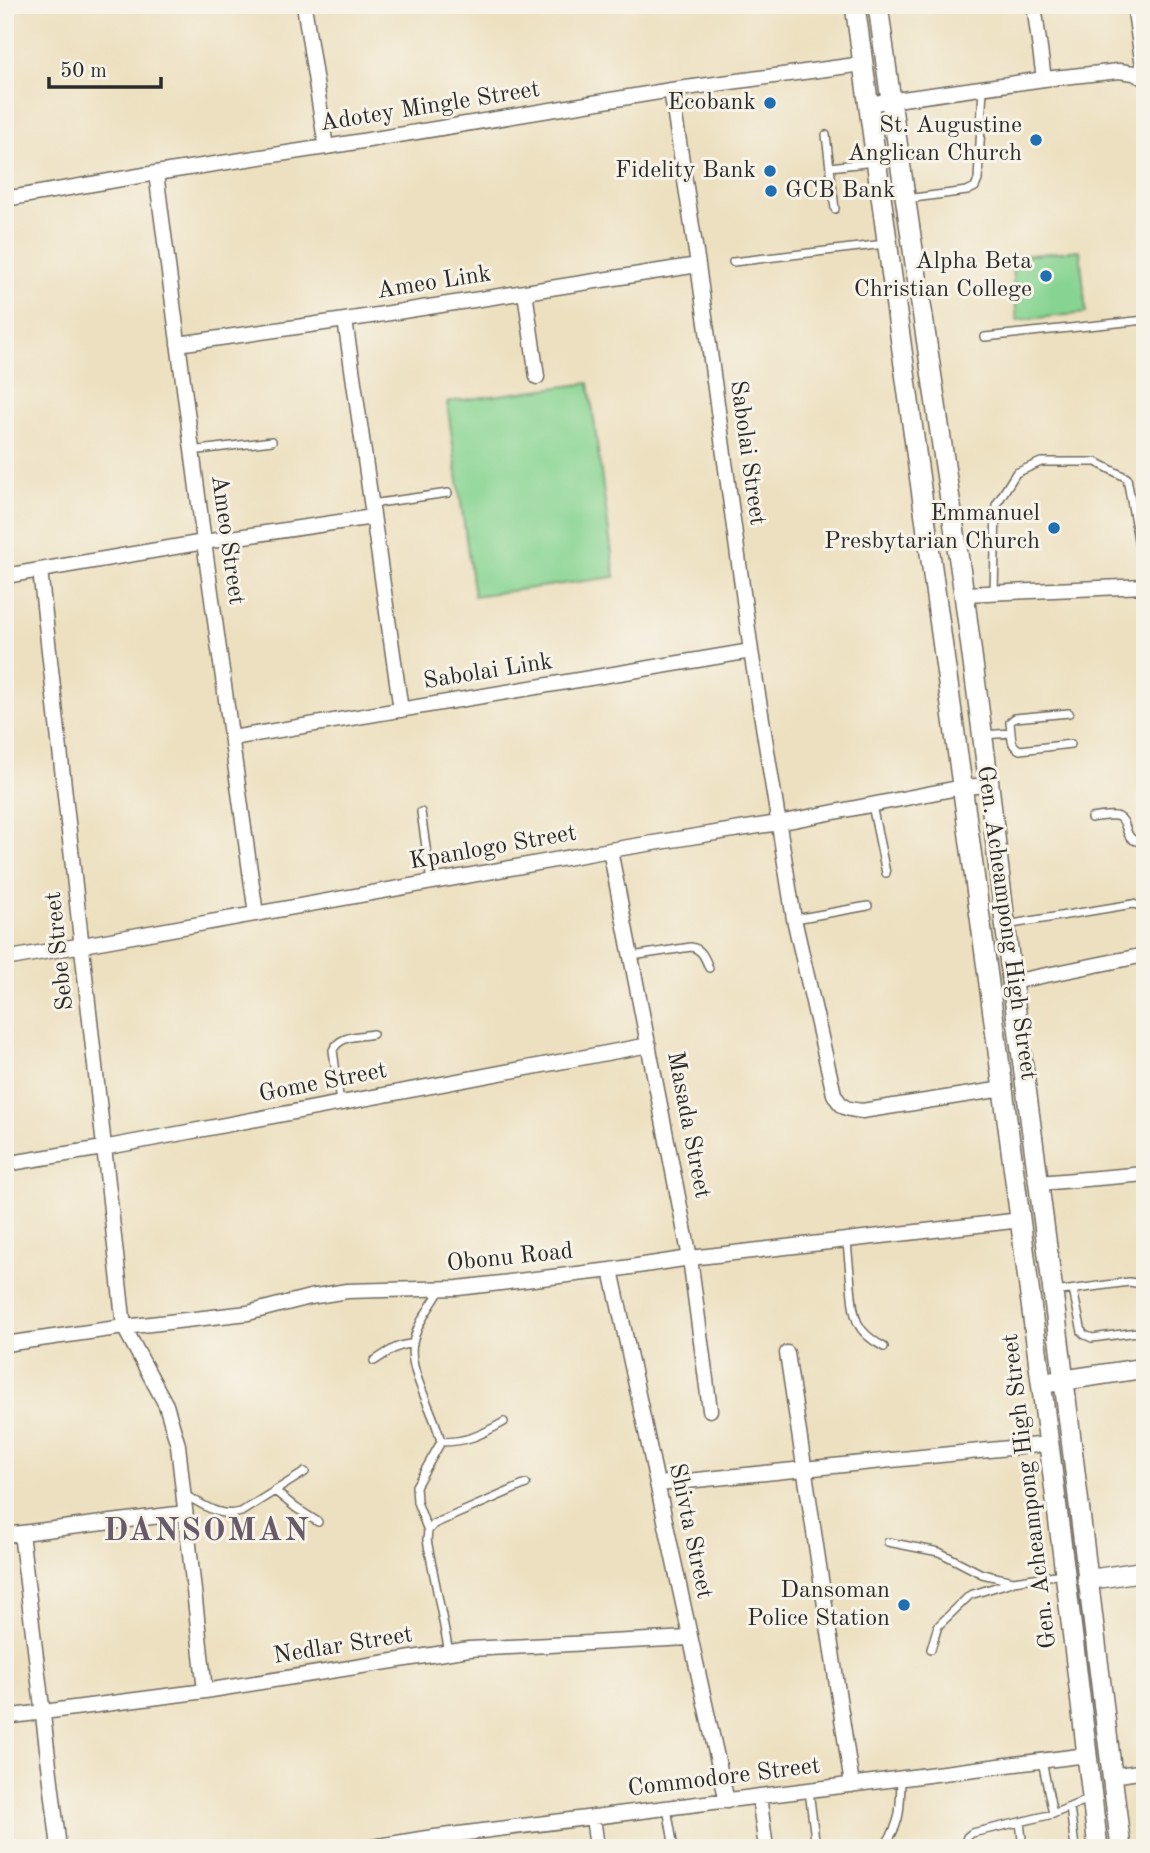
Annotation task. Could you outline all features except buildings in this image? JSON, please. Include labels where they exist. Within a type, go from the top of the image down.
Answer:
[{"type":"main road","name":"Gen. Acheampong High Street","points":[[855,5],[874,162],[963,787],[1021,1220],[1098,1848]]},
{"type":"main road","name":"Gen. Acheampong High Street","points":[[878,7],[964,594],[1039,1183],[1063,1291],[1064,1381],[1121,1848]]},
{"type":"main road","points":[[1042,1383],[1145,1368]]},
{"type":"main road","points":[[1087,1580],[1145,1571]]},
{"type":"street","points":[[304,5],[326,147]]},
{"type":"street","points":[[1034,5],[1044,79]]},
{"type":"street","points":[[1134,5],[1145,79]]},
{"type":"street","name":"Adotey Mingle Street","points":[[5,199],[671,90],[863,64]]},
{"type":"street","points":[[867,104],[1119,71],[1134,73],[1145,79]]},
{"type":"street","name":"Sabolai Street","points":[[671,90],[778,823],[794,919],[834,1094],[839,1104],[847,1109],[862,1111],[1003,1089]]},
{"type":"street","name":"Ameo Street","points":[[156,173],[191,451],[256,914]]},
{"type":"street","name":"Ameo Link","points":[[178,344],[698,265]]},
{"type":"street","points":[[525,292],[537,377]]},
{"type":"street","points":[[345,320],[401,710]]},
{"type":"street","points":[[5,576],[372,510]]},
{"type":"street","name":"Sebe Street","points":[[40,570],[124,1327]]},
{"type":"street","points":[[964,594],[1145,586]]},
{"type":"street","name":"Sabolai Link","points":[[232,738],[751,651]]},
{"type":"street","name":"Kpanlogo Street","points":[[5,959],[610,850],[778,823],[963,787],[989,785]]},
{"type":"street","name":"Masada Street","points":[[610,850],[691,1258],[710,1410]]},
{"type":"street","points":[[1012,982],[1145,955]]},
{"type":"street","name":"Gome Street","points":[[5,1164],[649,1045]]},
{"type":"street","points":[[1039,1183],[1145,1174]]},
{"type":"street","name":"Obonu Road","points":[[5,1344],[248,1313],[347,1290],[458,1288],[1021,1220]]},
{"type":"street","name":"Shivta Street","points":[[611,1270],[689,1638],[727,1801]]},
{"type":"street","points":[[124,1327],[166,1405],[178,1445],[205,1691]]},
{"type":"street","points":[[787,1353],[852,1785]]},
{"type":"street","points":[[658,1484],[1048,1444]]},
{"type":"street","points":[[5,1535],[185,1513]]},
{"type":"street","points":[[21,1533],[59,1848]]},
{"type":"street","name":"Nedlar Street","points":[[5,1717],[205,1691],[469,1649],[689,1638]]},
{"type":"street","name":"Commodore Street","points":[[367,1848],[428,1843],[593,1817],[1087,1755]]},
{"type":"street","points":[[1112,1776],[1145,1771]]},
{"type":"street","points":[[759,1797],[766,1848]]},
{"type":"street","points":[[593,1817],[597,1848]]},
{"type":"lane","points":[[878,7],[899,5]]},
{"type":"lane","points":[[905,199],[967,191],[975,187],[978,180],[983,88]]},
{"type":"lane","points":[[826,135],[835,209]]},
{"type":"lane","points":[[830,167],[874,162]]},
{"type":"lane","points":[[733,262],[886,243]]},
{"type":"lane","points":[[985,337],[1145,320]]},
{"type":"lane","points":[[191,451],[272,441]]},
{"type":"lane","points":[[994,593],[996,505],[1016,473],[1041,462],[1096,462],[1126,478],[1145,579]]},
{"type":"lane","points":[[372,510],[448,493]]},
{"type":"lane","points":[[1069,713],[1015,718],[1010,722],[1012,743],[1020,750],[1071,744]]},
{"type":"lane","points":[[982,735],[1011,733]]},
{"type":"lane","points":[[872,805],[886,873]]},
{"type":"lane","points":[[421,812],[431,882]]},
{"type":"lane","points":[[1091,818],[1117,816],[1123,819],[1126,833],[1140,842],[1145,842]]},
{"type":"lane","points":[[1006,925],[1133,904],[1140,906],[1145,912]]},
{"type":"lane","points":[[794,919],[869,906]]},
{"type":"lane","points":[[632,956],[691,947],[697,948],[703,954],[709,968]]},
{"type":"lane","points":[[340,1103],[334,1045],[340,1040],[373,1034]]},
{"type":"lane","points":[[847,1240],[854,1316],[866,1335],[884,1348]]},
{"type":"lane","points":[[1145,1287],[1129,1282],[1063,1291],[1085,1335],[1092,1338],[1145,1331]]},
{"type":"lane","points":[[428,1531],[417,1502],[416,1486],[441,1442],[414,1366],[413,1344],[418,1328],[441,1288]]},
{"type":"lane","points":[[373,1361],[402,1344],[413,1344]]},
{"type":"lane","points":[[441,1442],[467,1440],[504,1422]]},
{"type":"lane","points":[[184,1495],[223,1514],[232,1515],[305,1472]]},
{"type":"lane","points":[[450,1652],[426,1540],[428,1531],[434,1524],[526,1484]]},
{"type":"lane","points":[[275,1491],[318,1522]]},
{"type":"lane","points":[[888,1542],[939,1552],[982,1574],[1013,1581]]},
{"type":"lane","points":[[931,1650],[938,1626],[970,1595],[1013,1581],[1064,1574]]},
{"type":"lane","points":[[1042,1761],[1053,1814]]},
{"type":"lane","points":[[883,1848],[897,1825],[901,1779]]},
{"type":"lane","points":[[809,1790],[816,1848]]},
{"type":"lane","points":[[963,1848],[967,1837],[972,1833],[1053,1814],[1092,1797]]},
{"type":"lane","points":[[1070,1807],[1075,1848]]},
{"type":"lane","points":[[667,1808],[674,1848]]},
{"type":"lane","points":[[1020,1822],[1023,1848]]},
{"type":"green space","points":[[1080,250],[1086,313],[1017,320],[1011,257]]},
{"type":"green space","points":[[589,383],[615,577],[474,596],[447,402]]},
{"type":"place","name":"Ecobank","points":[[770,103]]},
{"type":"place","name":"St. Augustine Anglican Church","points":[[1036,140]]},
{"type":"place","name":"Fidelity Bank","points":[[770,171]]},
{"type":"place","name":"GCB Bank","points":[[771,191]]},
{"type":"place","name":"Alpha Beta Christian College","points":[[1046,276]]},
{"type":"place","name":"Emmanuel Presbytarian Church","points":[[1054,528]]},
{"type":"place","name":"Dansoman Police Station","points":[[904,1605]]},
{"type":"district","name":"DANSOMAN","points":[[207,1532]]}]
